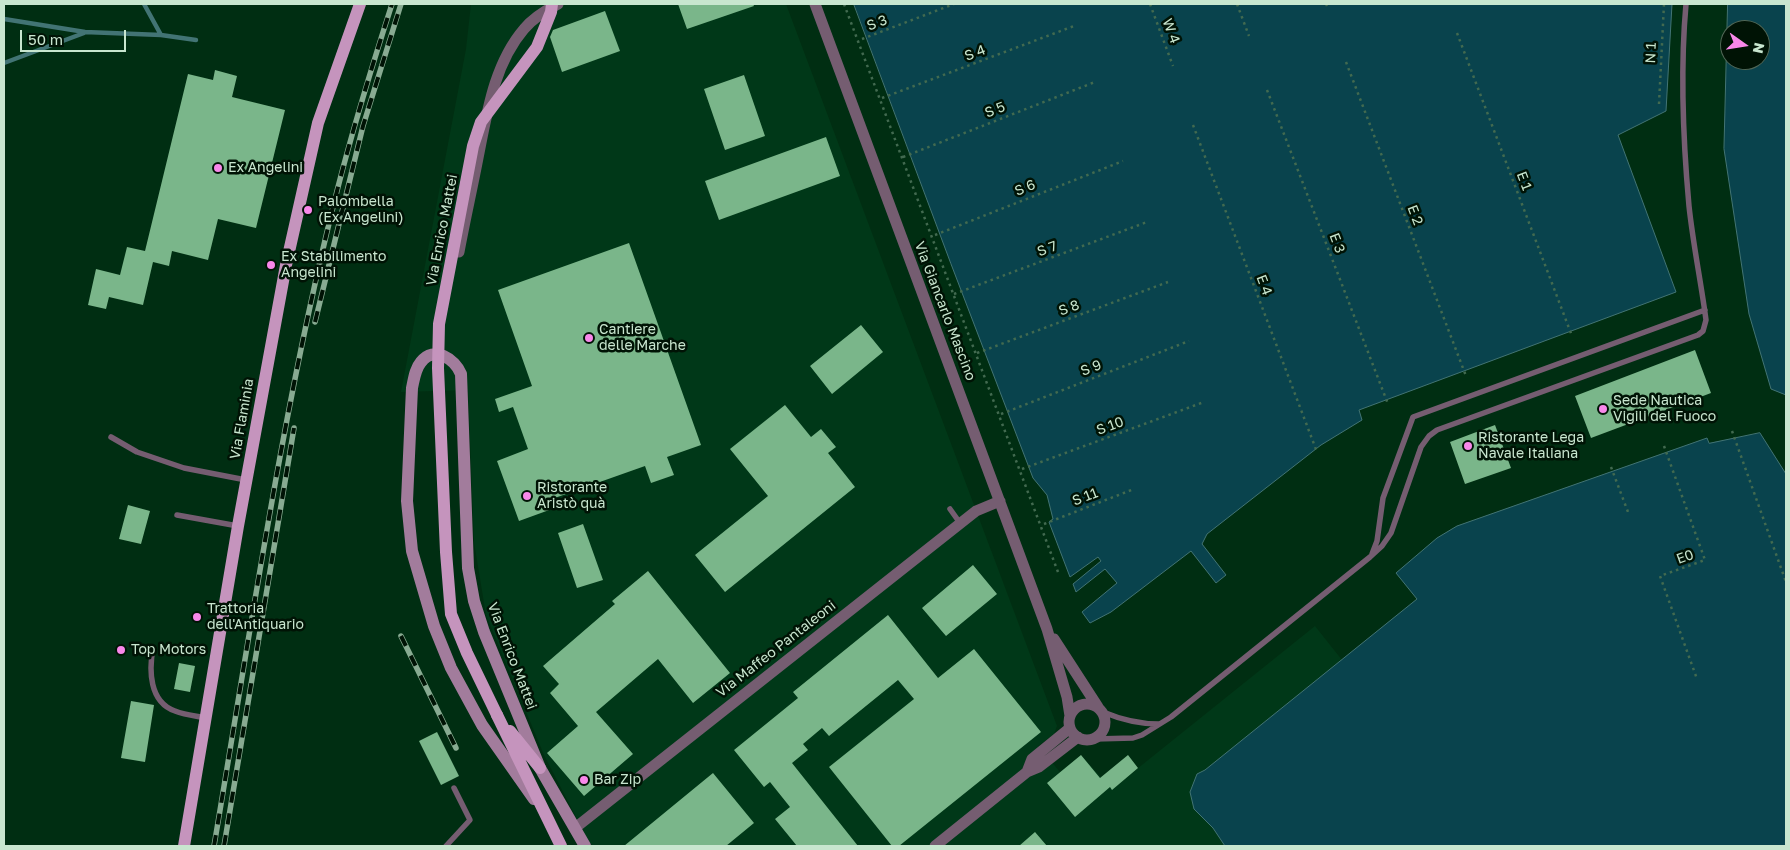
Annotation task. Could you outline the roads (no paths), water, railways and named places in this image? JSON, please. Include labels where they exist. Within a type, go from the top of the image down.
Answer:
[{"type":"main road","name":"Via Flaminia","points":[[184,846],[246,480],[283,277],[302,187],[326,98],[360,4]]},
{"type":"main road","name":"Via Enrico Mattei","points":[[552,4],[551,12],[537,47],[481,122],[473,146],[439,324],[439,387],[446,552],[451,614],[467,653],[561,846]]},
{"type":"main road","points":[[497,715],[540,768]]},
{"type":"street","name":"Via Enrico Mattei","points":[[438,354],[488,107],[497,78],[515,41],[526,27],[543,12],[558,4]]},
{"type":"street","name":"Via Giancarlo Mascino","points":[[815,4],[1047,629],[1066,697],[1072,727]]},
{"type":"street","name":"Via Enrico Mattei","points":[[543,811],[482,725],[451,668],[434,626],[412,551],[407,501],[412,388],[415,372],[419,363],[425,357],[438,354],[445,356],[457,365],[461,374],[468,568],[474,601],[484,632],[540,768],[585,846]]},
{"type":"street","name":"Via Maffeo Pantaleoni","points":[[575,828],[960,523],[976,511],[1000,500]]},
{"type":"street","name":"Via Giancarlo Mascino","points":[[1047,629],[1101,709]]},
{"type":"street","points":[[935,846],[1027,772],[1032,759],[1072,727],[1073,710],[1078,706],[1085,703],[1092,704],[1101,709],[1106,719],[1105,727],[1101,734],[1094,739],[1086,740],[1072,727]]},
{"type":"lane","points":[[1094,739],[1133,738],[1142,735],[1171,717],[1370,557],[1382,546],[1391,533],[1421,447],[1429,436],[1437,430],[1698,335],[1703,331],[1706,327],[1705,310],[1690,207],[1684,122],[1684,26],[1686,4]]},
{"type":"lane","points":[[1370,557],[1377,541],[1383,498],[1412,417],[1705,310]]},
{"type":"lane","points":[[111,437],[137,452],[184,468],[246,480]]},
{"type":"lane","points":[[950,509],[960,523]]},
{"type":"lane","points":[[177,515],[238,526]]},
{"type":"lane","points":[[153,648],[150,662],[151,681],[156,693],[166,706],[174,711],[206,718]]},
{"type":"lane","points":[[1101,709],[1124,720],[1142,724],[1159,724]]},
{"type":"lane","points":[[446,846],[470,820],[454,788]]},
{"type":"water","points":[[854,4],[1672,4],[1666,111],[1618,135],[1676,292],[1359,410],[1362,420],[1321,445],[1207,534],[1202,544],[1226,575],[1216,583],[1191,551],[1111,612],[1090,623],[1082,612],[1117,583],[1105,569],[1076,592],[1073,584],[1101,561],[1098,557],[1070,577],[1049,522],[1053,519],[1047,495],[1033,478]]},
{"type":"water","points":[[1728,4],[1786,4],[1786,395],[1771,389],[1749,314],[1724,149],[1726,70],[1770,70],[1770,20],[1728,20]]},
{"type":"water","points":[[1760,433],[1786,474],[1786,846],[1225,846],[1213,828],[1194,809],[1190,792],[1197,774],[1205,770],[1417,599],[1396,573],[1437,538],[1457,526],[1707,438],[1709,443]]},
{"type":"waterway","points":[[144,4],[161,35]]},
{"type":"waterway","points":[[4,19],[85,32],[161,35],[196,40]]},
{"type":"waterway","points":[[4,63],[84,33]]},
{"type":"railway","points":[[214,846],[269,517],[300,353],[343,167],[392,4]]},
{"type":"railway","points":[[315,322],[363,126],[401,4]]},
{"type":"railway","points":[[224,846],[294,428]]},
{"type":"railway","points":[[401,636],[456,748]]},
{"type":"place","name":"Ex Angelini","points":[[218,168]]},
{"type":"place","name":"Palombella (Ex Angelini)","points":[[308,210]]},
{"type":"place","name":"Ex Stabilimento Angelini","points":[[271,265]]},
{"type":"place","name":"Cantiere delle Marche","points":[[589,338]]},
{"type":"place","name":"Sede Nautica Vigili del Fuoco","points":[[1603,409]]},
{"type":"place","name":"Ristorante Lega Navale Italiana","points":[[1468,446]]},
{"type":"place","name":"Ristorante Aristò quà","points":[[527,496]]},
{"type":"place","name":"Trattoria dell'Antiquario","points":[[197,617]]},
{"type":"place","name":"Top Motors","points":[[121,650]]},
{"type":"place","name":"Bar Zip","points":[[584,780]]}]
